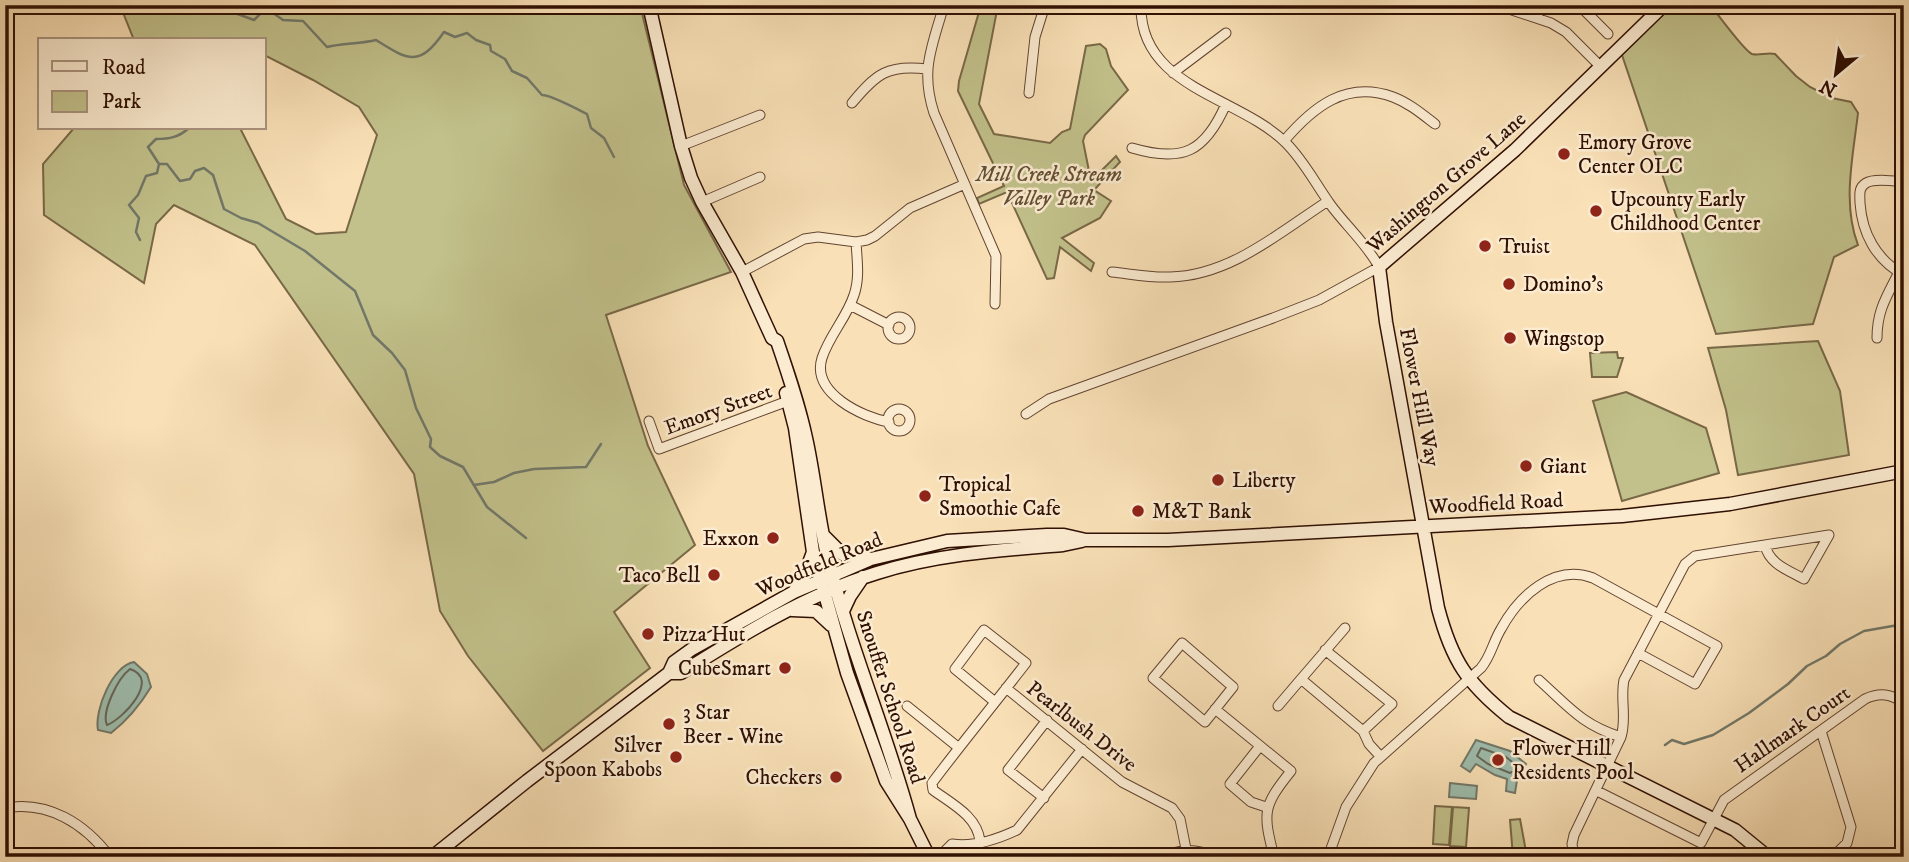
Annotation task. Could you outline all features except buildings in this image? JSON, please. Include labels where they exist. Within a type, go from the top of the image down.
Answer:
[{"type":"main road","points":[[649,5],[681,146],[702,202],[742,272],[772,338],[777,341],[800,411],[822,533],[828,584]]},
{"type":"main road","name":"Washington Grove Lane","points":[[1379,267],[1515,150],[1664,5]]},
{"type":"main road","name":"Flower Hill Way","points":[[1379,267],[1386,322],[1445,634],[1469,680],[1484,697],[1509,717],[1713,818],[1735,830],[1768,857]]},
{"type":"main road","points":[[772,338],[770,341],[798,447],[813,552],[828,584]]},
{"type":"main road","name":"Woodfield Road","points":[[432,857],[527,780],[669,673],[674,662],[692,649],[794,592],[863,578],[939,558],[1063,545],[1086,540],[1168,540],[1622,516],[1778,497],[1904,471]]},
{"type":"main road","points":[[822,533],[842,554],[871,559]]},
{"type":"main road","name":"Woodfield Road","points":[[669,673],[681,673],[871,559],[920,546],[975,538],[1064,535],[1086,540]]},
{"type":"main road","points":[[794,592],[803,579],[813,552]]},
{"type":"main road","points":[[843,611],[863,578]]},
{"type":"main road","name":"Snouffer School Road","points":[[828,584],[843,611],[862,677],[898,775],[910,819]]},
{"type":"main road","name":"Snouffer School Road","points":[[828,584],[833,627],[875,755],[886,781],[910,819],[929,857]]},
{"type":"main road","points":[[789,610],[816,611],[833,627]]},
{"type":"street","points":[[944,5],[927,69],[928,92],[934,113],[996,256],[995,304]]},
{"type":"street","points":[[1029,93],[1035,37],[1045,5]]},
{"type":"street","points":[[1141,5],[1143,24],[1149,40],[1173,74],[1191,87],[1252,117],[1284,141],[1306,166],[1328,201],[1379,267]]},
{"type":"street","points":[[1497,5],[1551,23],[1566,32],[1600,66]]},
{"type":"street","points":[[1537,18],[1541,5]]},
{"type":"street","points":[[1579,5],[1608,34]]},
{"type":"street","points":[[1173,74],[1226,33]]},
{"type":"street","points":[[852,103],[870,81],[886,71],[906,66],[927,69]]},
{"type":"street","points":[[1284,141],[1317,107],[1349,94],[1375,93],[1394,97],[1410,105],[1435,124]]},
{"type":"street","points":[[1132,148],[1170,156],[1188,150],[1210,134],[1226,104]]},
{"type":"street","points":[[681,146],[760,115]]},
{"type":"street","points":[[702,202],[760,177]]},
{"type":"street","points":[[1877,338],[1877,318],[1881,307],[1901,273],[1884,261],[1870,242],[1861,220],[1860,192],[1868,181],[1904,181]]},
{"type":"street","points":[[742,272],[804,239],[818,237],[856,242],[875,236],[910,208],[965,184]]},
{"type":"street","points":[[1111,272],[1170,277],[1216,269],[1238,259],[1328,201]]},
{"type":"street","points":[[856,242],[858,279],[850,305],[823,355],[822,373],[838,399],[867,415],[889,422]]},
{"type":"street","name":"Washington Grove Lane","points":[[1026,414],[1049,399],[1319,300],[1379,267]]},
{"type":"street","points":[[850,305],[889,325]]},
{"type":"street","name":"Emory Street","points":[[649,421],[659,449],[788,401]]},
{"type":"street","points":[[1574,857],[1574,835],[1609,767],[1625,725],[1623,687],[1638,653],[1689,559],[1765,545],[1829,535],[1804,579],[1774,562],[1765,545]]},
{"type":"street","points":[[1303,857],[1329,857],[1346,807],[1358,785],[1380,756],[1469,680],[1487,661],[1509,614],[1538,587],[1557,575],[1581,573],[1593,578],[1717,646],[1695,684],[1638,653]]},
{"type":"street","points":[[1278,706],[1345,628]]},
{"type":"street","points":[[980,841],[974,821],[932,787],[932,783],[1026,663],[984,630],[955,669],[995,702]]},
{"type":"street","points":[[1182,643],[1233,687],[1215,709],[1205,722],[1153,678],[1182,643]]},
{"type":"street","points":[[1325,650],[1392,704],[1363,731]]},
{"type":"street","points":[[1301,679],[1363,731],[1369,744],[1380,756]]},
{"type":"street","points":[[1539,680],[1595,728],[1621,737]]},
{"type":"street","name":"Pearlbush Drive","points":[[1006,688],[1122,782],[1172,808],[1180,820],[1186,849]]},
{"type":"street","name":"Hallmark Court","points":[[1597,791],[1700,843],[1724,800],[1821,731],[1872,696],[1887,695],[1904,702]]},
{"type":"street","points":[[907,706],[959,748]]},
{"type":"street","points":[[1215,709],[1291,771],[1266,807],[1274,857]]},
{"type":"street","points":[[1044,798],[1008,770],[1047,720]]},
{"type":"street","points":[[1821,731],[1851,827],[1847,843],[1833,857]]},
{"type":"street","points":[[1260,746],[1230,784],[1251,802],[1266,807]]},
{"type":"street","points":[[939,857],[952,844],[964,846],[1017,830],[1083,749]]},
{"type":"street","points":[[5,808],[32,807],[58,814],[81,826],[110,857]]},
{"type":"street","points":[[957,857],[964,846]]},
{"type":"street","points":[[1166,857],[1186,849],[1215,857]]},
{"type":"green space","points":[[120,5],[640,5],[684,185],[731,272],[606,315],[648,446],[695,545],[614,612],[650,668],[543,751],[468,656],[440,611],[414,474],[255,245],[174,205],[156,224],[144,283],[44,215],[43,164],[72,130],[241,130],[286,219],[316,234],[346,232],[377,135],[359,107],[266,56],[266,38],[133,38]]},
{"type":"green space","name":"Mill Creek Stream Valley Park","points":[[981,5],[998,5],[979,104],[994,134],[1050,143],[1062,132],[1070,129],[1086,46],[1100,44],[1106,49],[1111,66],[1128,90],[1085,135],[1083,141],[1091,181],[1116,156],[1120,162],[1094,190],[1111,201],[1100,218],[1062,238],[1094,263],[1091,271],[1060,247],[1054,278],[1047,279],[1007,192],[979,204],[977,198],[1004,186],[958,91]]},
{"type":"green space","points":[[1668,5],[1710,5],[1737,40],[1752,54],[1775,54],[1810,87],[1832,98],[1851,102],[1858,113],[1850,196],[1853,229],[1858,245],[1834,257],[1813,324],[1716,334],[1621,52]]},
{"type":"green space","points":[[1818,341],[1840,391],[1849,455],[1738,475],[1726,410],[1708,348]]},
{"type":"green space","points":[[1617,352],[1618,358],[1623,358],[1617,377],[1592,377],[1590,353]]},
{"type":"green space","points":[[1626,392],[1706,428],[1719,473],[1622,501],[1593,401]]},
{"type":"green space","points":[[1435,806],[1452,807],[1449,845],[1433,844]]},
{"type":"green space","points":[[1453,807],[1469,808],[1466,847],[1450,846]]},
{"type":"green space","points":[[1520,819],[1527,857],[1513,857],[1510,820]]},
{"type":"water","points":[[134,662],[147,674],[151,687],[133,712],[111,733],[98,730],[102,700],[112,680],[126,665]]},
{"type":"water","points":[[1476,740],[1510,751],[1526,764],[1517,780],[1515,793],[1506,791],[1507,779],[1476,764],[1470,772],[1461,766]]},
{"type":"water","points":[[1450,783],[1477,786],[1476,799],[1449,797]]},
{"type":"waterway","points":[[224,5],[232,12],[254,20],[266,8],[283,20],[303,21],[327,47],[376,40],[405,56],[413,57],[427,51],[444,32],[455,37],[467,33],[490,45],[491,51],[505,59],[512,71],[527,78],[542,95],[587,114],[591,128],[604,138],[614,157]]},
{"type":"waterway","points":[[140,240],[136,232],[139,218],[129,205],[138,195],[146,176],[157,173],[159,164],[148,147],[156,139],[174,137],[187,130]]},
{"type":"waterway","points":[[159,164],[167,164],[180,181],[190,179],[195,171],[204,168],[213,175],[224,209],[258,223],[305,251],[355,291],[373,335],[405,370],[416,408],[431,439],[430,447],[440,456],[463,467],[487,507],[526,538]]},
{"type":"waterway","points":[[474,485],[494,482],[514,473],[534,469],[586,467],[601,444]]},
{"type":"waterway","points":[[1665,745],[1672,740],[1684,744],[1713,735],[1749,713],[1807,666],[1826,656],[1840,644],[1864,631],[1904,624]]},
{"type":"place","name":"Emory Grove Center OLC","points":[[1564,154]]},
{"type":"place","name":"Upcounty Early Childhood Center","points":[[1596,211]]},
{"type":"place","name":"Truist","points":[[1485,246]]},
{"type":"place","name":"Domino's","points":[[1509,284]]},
{"type":"place","name":"Wingstop","points":[[1510,338]]},
{"type":"place","name":"Giant","points":[[1526,466]]},
{"type":"place","name":"Liberty","points":[[1218,480]]},
{"type":"place","name":"Tropical Smoothie Cafe","points":[[925,496]]},
{"type":"place","name":"M&T Bank","points":[[1138,511]]},
{"type":"place","name":"Exxon","points":[[773,538]]},
{"type":"place","name":"Taco Bell","points":[[714,575]]},
{"type":"place","name":"Pizza Hut","points":[[648,634]]},
{"type":"place","name":"CubeSmart","points":[[785,668]]},
{"type":"place","name":"3 Star Beer - Wine","points":[[669,724]]},
{"type":"place","name":"Silver Spoon Kabobs","points":[[676,757]]},
{"type":"place","name":"Flower Hill Residents Pool","points":[[1498,760]]},
{"type":"place","name":"Checkers","points":[[836,777]]}]
